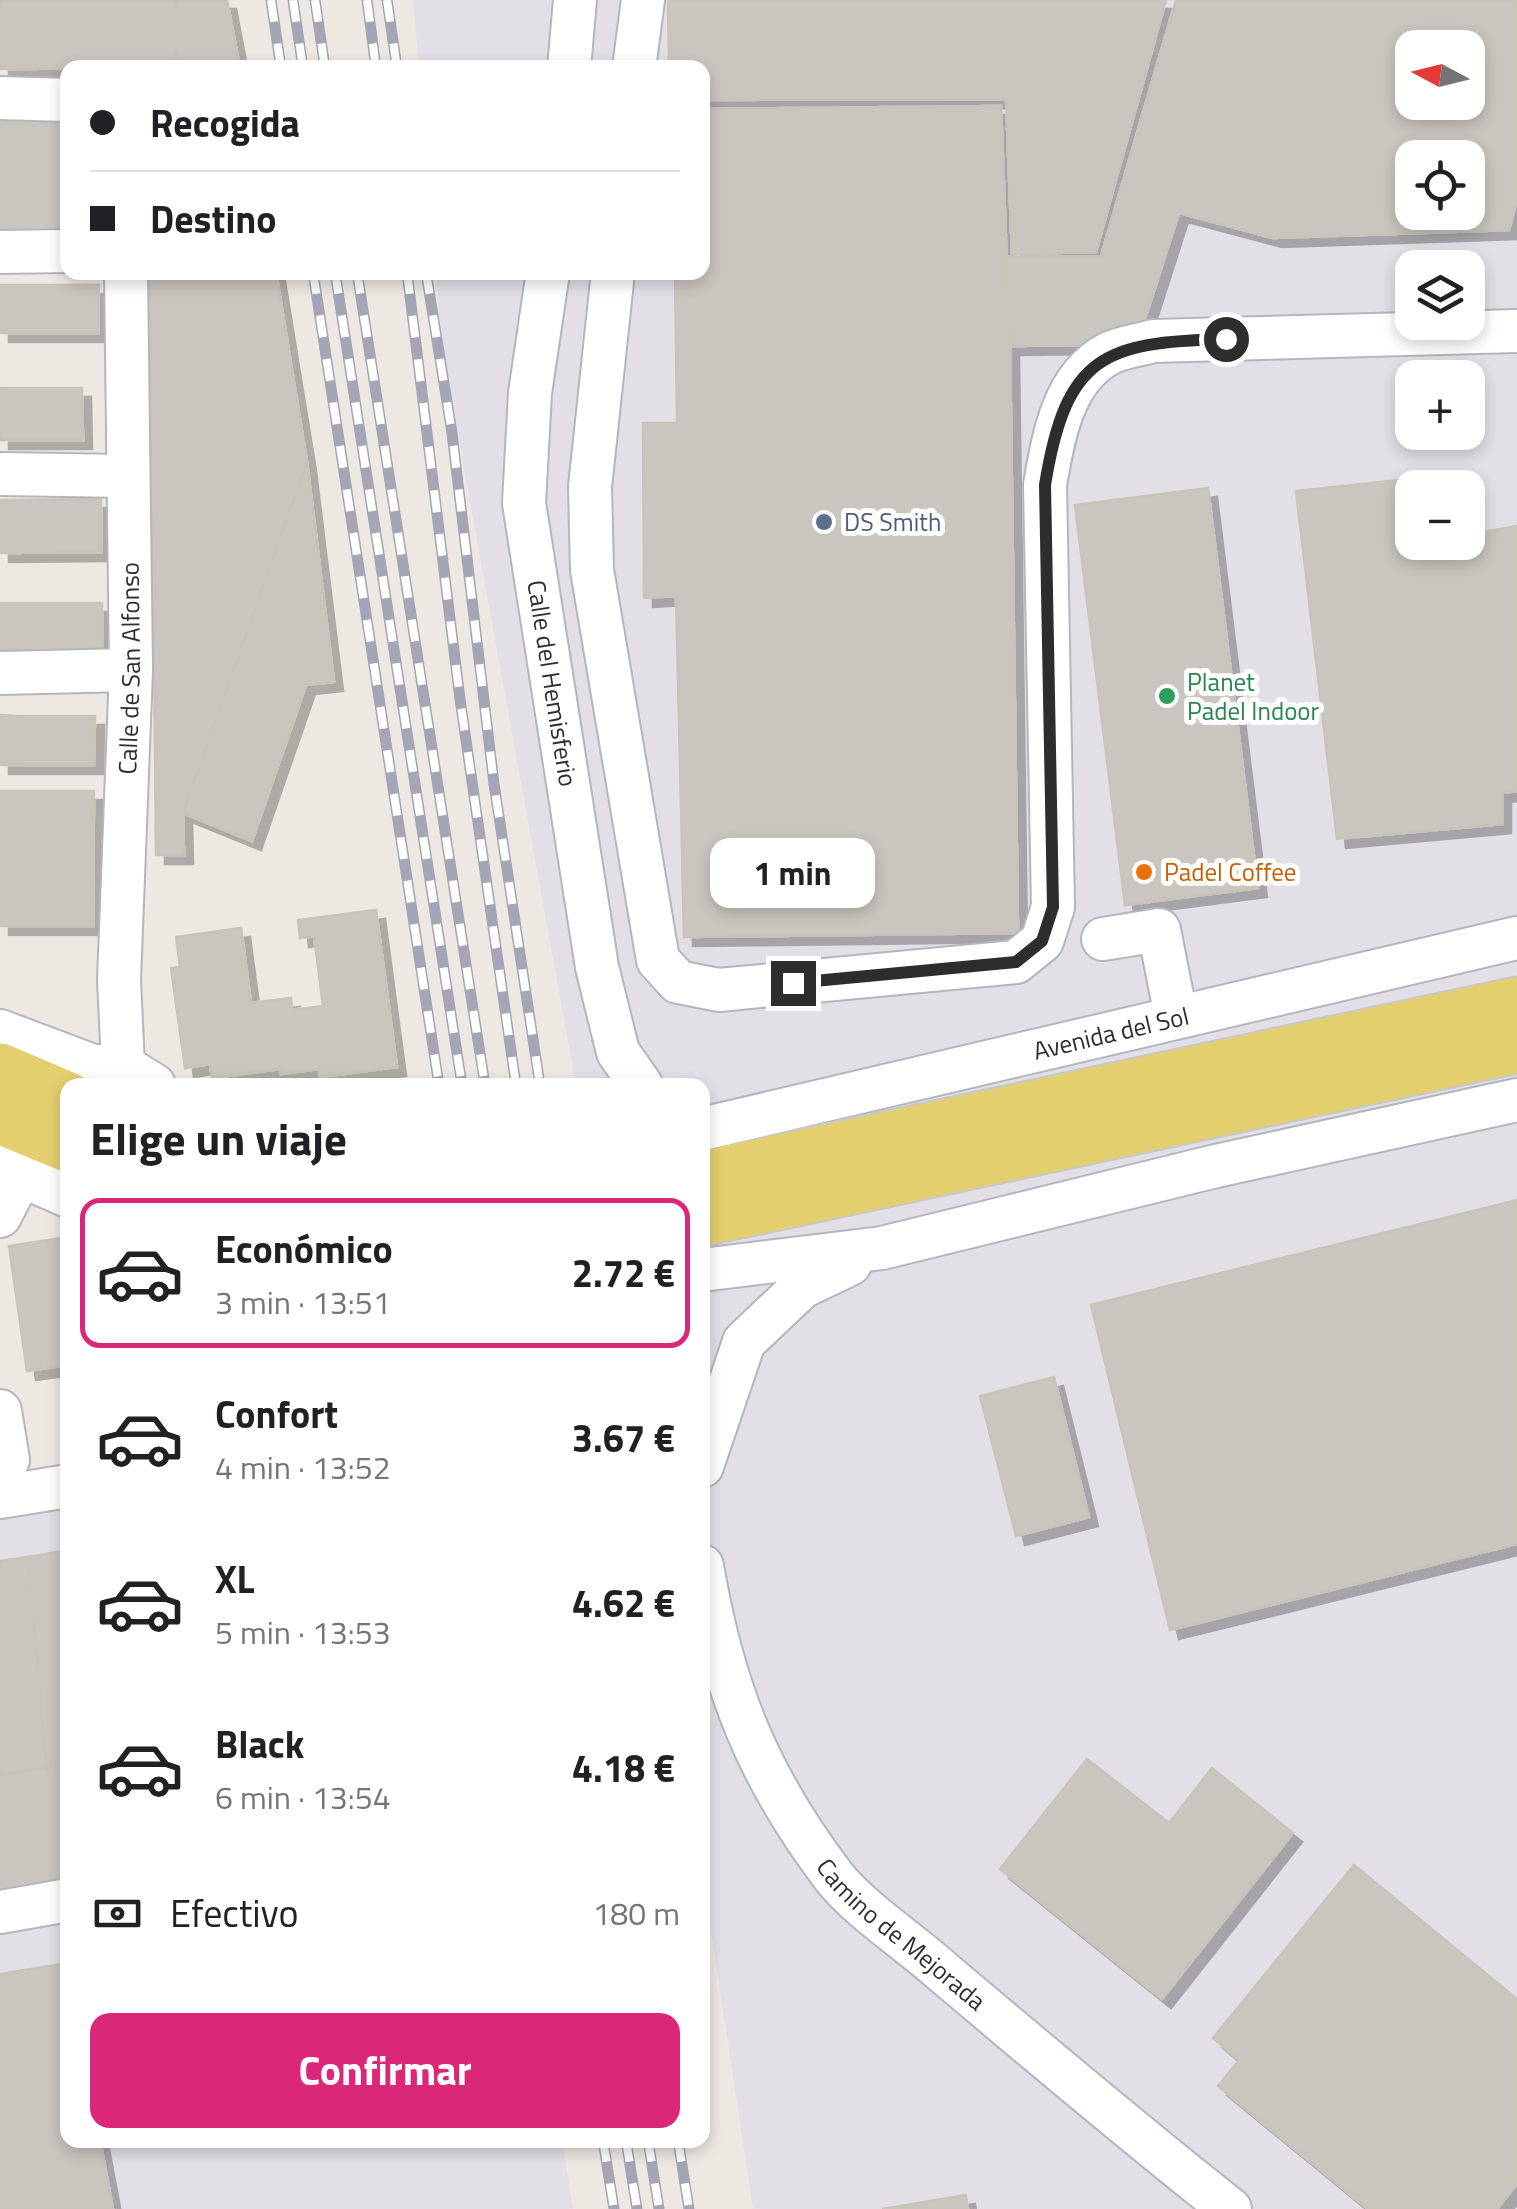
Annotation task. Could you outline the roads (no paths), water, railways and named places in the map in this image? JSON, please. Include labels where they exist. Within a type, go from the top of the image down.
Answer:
[{"type":"main road","points":[[710,1177],[1517,1005]]},
{"type":"main road","points":[[710,1216],[1517,1045]]},
{"type":"main road","points":[[0,1071],[60,1097]]},
{"type":"main road","points":[[0,1116],[60,1141]]},
{"type":"street","points":[[570,60],[575,0]]},
{"type":"street","points":[[635,60],[643,0]]},
{"type":"street","points":[[0,98],[60,100]]},
{"type":"street","points":[[0,252],[60,252]]},
{"type":"street","name":"Calle de San Alfonso","points":[[126,280],[130,670],[120,980],[138,1076]]},
{"type":"street","name":"Calle del Hemisferio","points":[[547,280],[530,393],[524,503],[597,967],[618,1052],[636,1078]]},
{"type":"street","points":[[612,280],[590,487],[592,570],[658,960],[678,982],[719,990],[1016,962],[1042,941],[1053,907],[1045,485],[1054,429],[1080,378],[1108,354],[1154,341],[1517,331]]},
{"type":"street","points":[[0,474],[128,476]]},
{"type":"street","points":[[0,672],[130,670]]},
{"type":"street","points":[[1103,939],[1159,930],[1176,1016]]},
{"type":"street","name":"Avenida del Sol","points":[[710,1126],[1517,938]]},
{"type":"street","points":[[0,1031],[93,1066],[138,1076]]},
{"type":"street","points":[[710,1269],[882,1248],[1216,1166],[1517,1100]]},
{"type":"street","points":[[4,1190],[60,1195]]},
{"type":"street","points":[[710,1442],[744,1342],[802,1287],[882,1248]]},
{"type":"street","points":[[0,1411],[4,1479],[60,1485]]},
{"type":"street","name":"Camino de Mejorada","points":[[710,1613],[716,1648],[745,1730],[788,1808],[837,1880],[1113,2116],[1230,2209]]},
{"type":"street","points":[[0,1912],[60,1901]]},
{"type":"railway","points":[[271,0],[280,60]]},
{"type":"railway","points":[[293,0],[302,60]]},
{"type":"railway","points":[[315,0],[324,60]]},
{"type":"railway","points":[[367,0],[375,60]]},
{"type":"railway","points":[[387,0],[396,60]]},
{"type":"railway","points":[[314,280],[438,1078]]},
{"type":"railway","points":[[336,280],[461,1078]]},
{"type":"railway","points":[[358,280],[484,1078]]},
{"type":"railway","points":[[408,280],[460,699],[515,1078]]},
{"type":"railway","points":[[427,280],[452,433],[494,784],[539,1078]]},
{"type":"railway","points":[[604,2148],[614,2209]]},
{"type":"railway","points":[[627,2148],[637,2209]]},
{"type":"railway","points":[[649,2148],[659,2209]]},
{"type":"railway","points":[[679,2148],[689,2209]]},
{"type":"place","name":"DS Smith","points":[[824,522]]},
{"type":"place","name":"Planet Padel Indoor","points":[[1167,696]]},
{"type":"place","name":"Padel Coffee","points":[[1144,872]]}]
